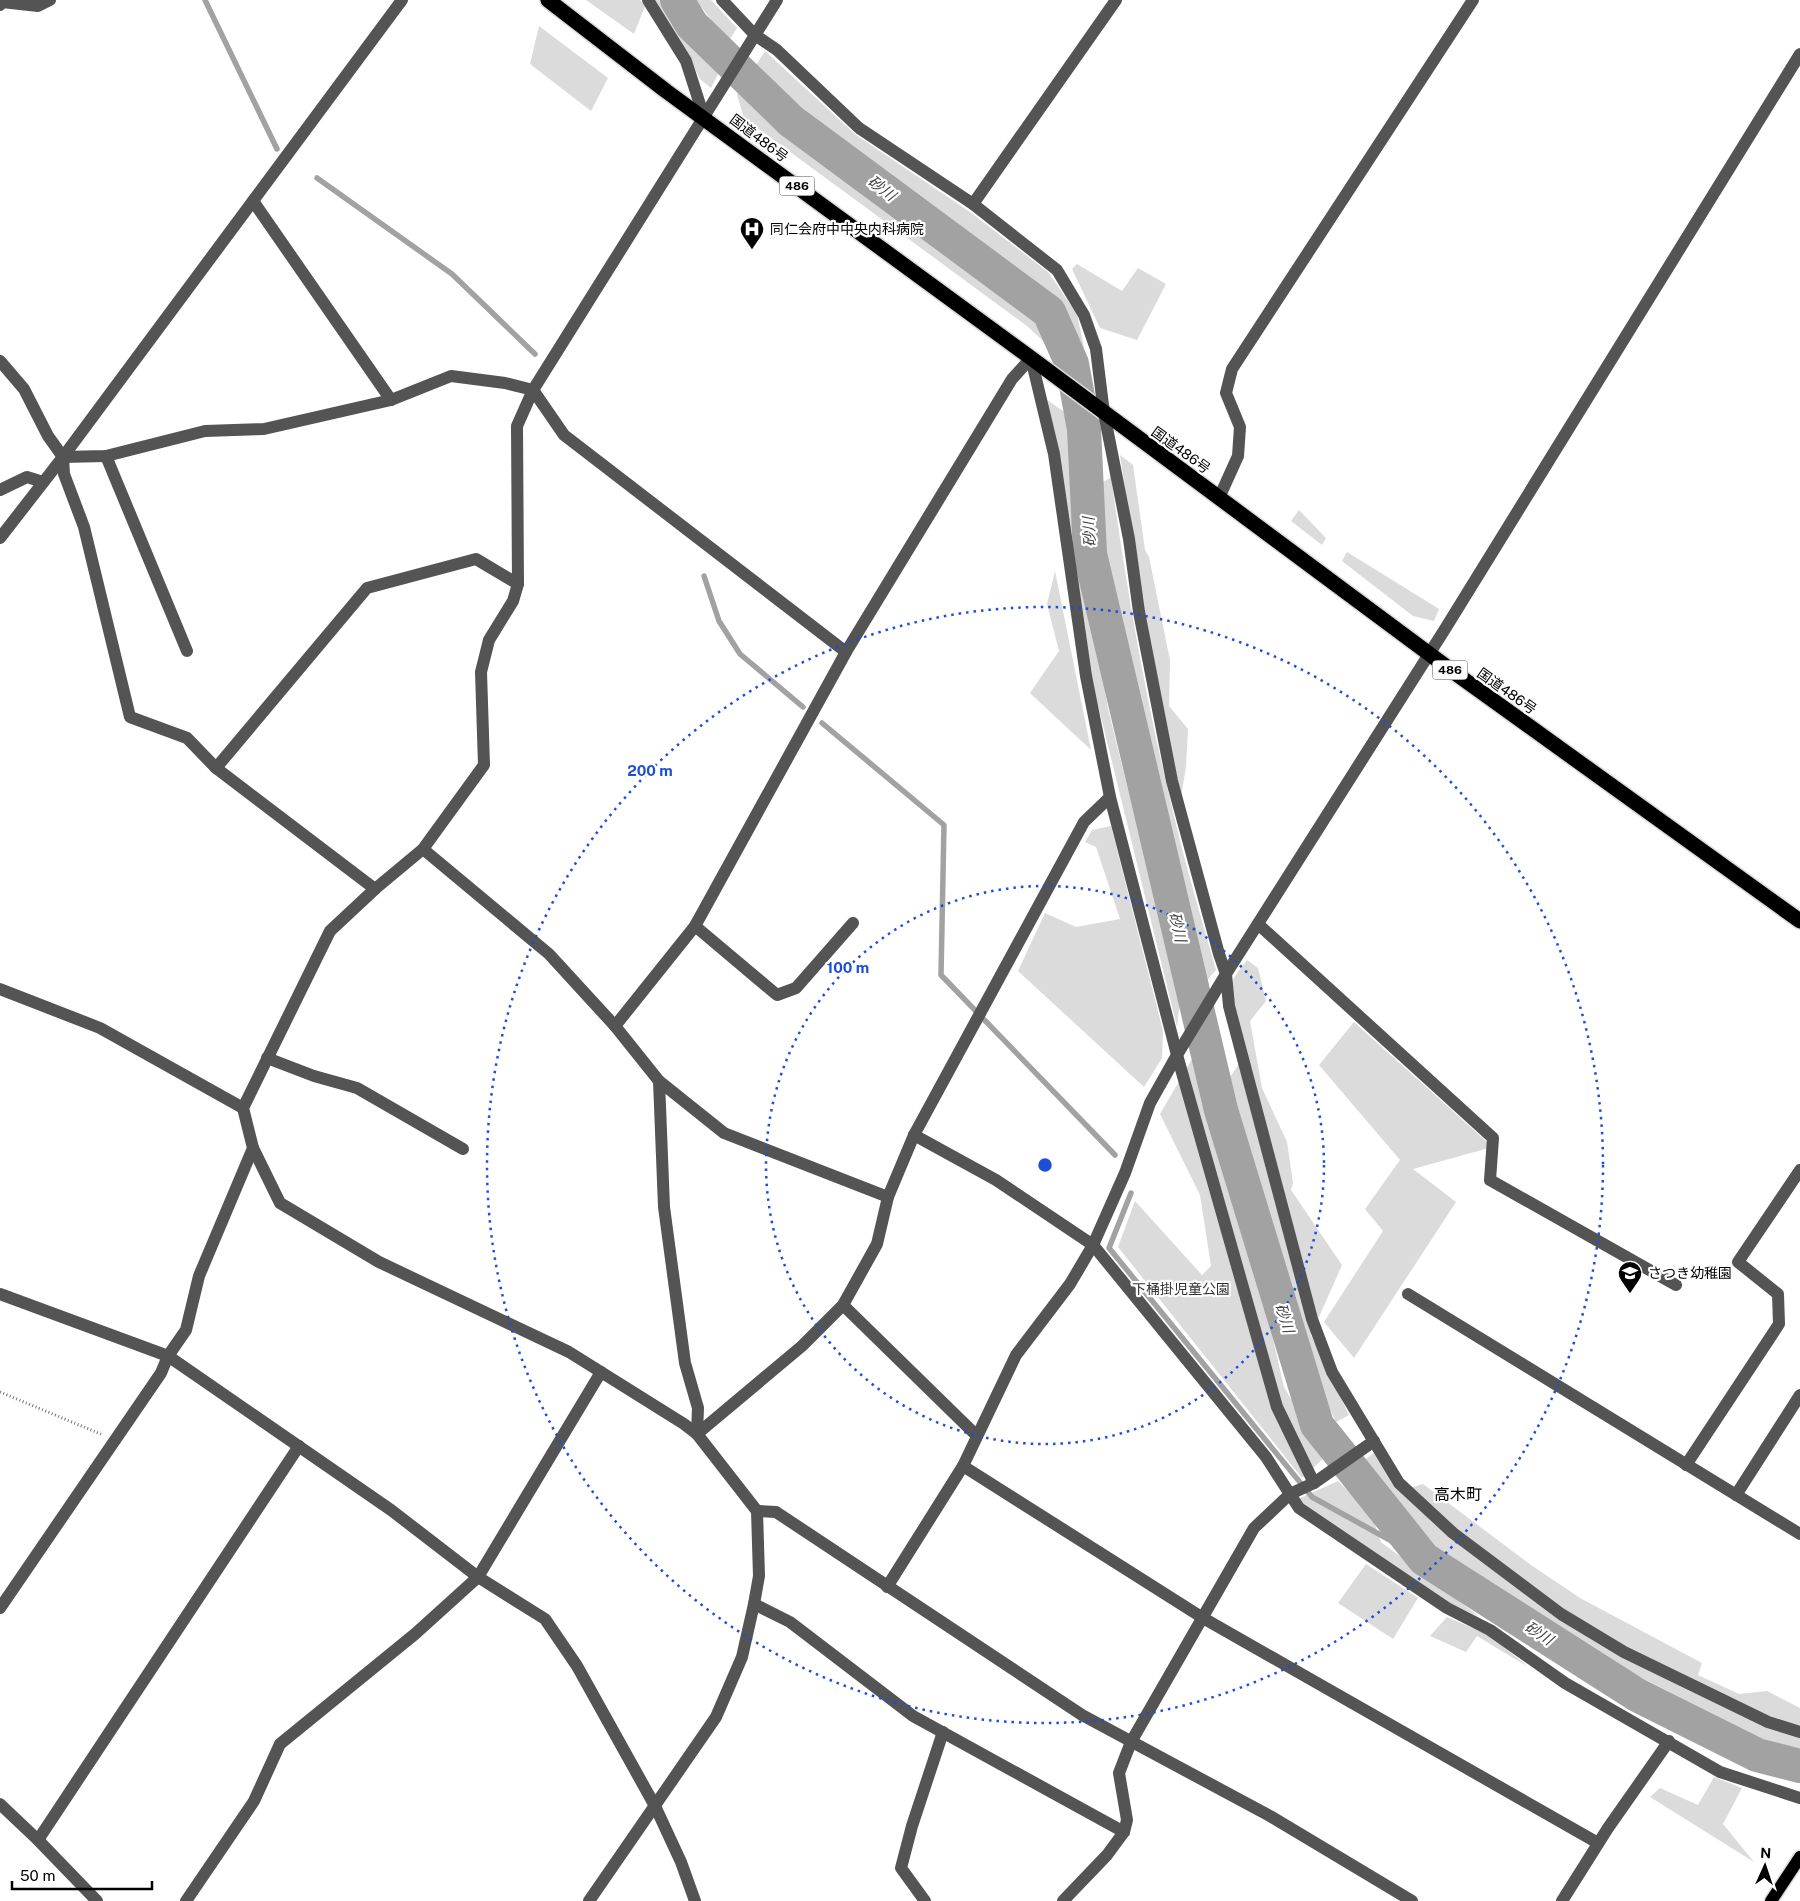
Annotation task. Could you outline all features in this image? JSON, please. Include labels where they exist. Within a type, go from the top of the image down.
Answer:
[{"type":"highway","name":"国道486号","points":[[548,0],[664,89],[1048,370],[1455,674],[1800,921]]},
{"type":"main road","points":[[1771,1901],[1800,1857]]},
{"type":"street","points":[[0,5],[2,2],[38,6],[50,0]]},
{"type":"street","points":[[0,538],[64,457],[402,0]]},
{"type":"street","points":[[648,0],[686,62],[704,117]]},
{"type":"street","points":[[722,0],[755,35],[777,50],[860,128],[973,204],[1057,270],[1084,315],[1096,349],[1104,413],[1129,539],[1139,612],[1172,781],[1226,974],[1229,1006],[1312,1318],[1332,1372],[1399,1483],[1453,1533],[1561,1614],[1624,1652],[1768,1722],[1800,1732]]},
{"type":"street","points":[[589,1901],[716,1717],[742,1657],[759,1576],[757,1511],[697,1434],[684,1424],[569,1352],[379,1262],[280,1202],[253,1148],[243,1108],[330,931],[375,889],[423,849],[484,766],[481,672],[489,640],[513,601],[518,584],[517,426],[533,390],[777,0]]},
{"type":"street","points":[[973,204],[1116,0]]},
{"type":"street","points":[[1219,498],[1238,456],[1240,427],[1226,392],[1232,369],[1473,0]]},
{"type":"street","points":[[887,1587],[963,1466],[1016,1355],[1070,1284],[1093,1245],[1125,1173],[1150,1103],[1177,1055],[1226,974],[1430,654],[1800,54]]},
{"type":"street","points":[[253,201],[392,400]]},
{"type":"street","points":[[615,1026],[695,926],[846,652],[1012,379],[1031,358]]},
{"type":"street","points":[[1031,358],[1054,454],[1086,676],[1110,797],[1177,1055],[1277,1408],[1314,1483]]},
{"type":"street","points":[[0,361],[24,389],[48,436],[64,457],[64,474],[84,527],[130,716],[187,738],[216,768],[375,889]]},
{"type":"street","points":[[64,457],[106,456],[205,431],[264,428],[392,400],[451,376],[505,383],[533,390],[564,435],[846,652]]},
{"type":"street","points":[[106,456],[187,651]]},
{"type":"street","points":[[0,490],[27,478],[43,482]]},
{"type":"street","points":[[216,768],[367,588],[476,559],[518,584]]},
{"type":"street","points":[[697,1434],[802,1346],[843,1305],[877,1244],[888,1197],[914,1135],[1084,822],[1110,797]]},
{"type":"street","points":[[423,849],[549,954],[615,1026],[658,1081],[724,1133],[888,1197]]},
{"type":"street","points":[[695,926],[777,995],[796,988],[853,923]]},
{"type":"street","points":[[1258,924],[1493,1138],[1490,1180],[1676,1285]]},
{"type":"street","points":[[0,989],[100,1028],[243,1108]]},
{"type":"street","points":[[267,1058],[314,1076],[358,1088],[463,1149]]},
{"type":"street","points":[[658,1081],[664,1207],[685,1363],[698,1408],[697,1434]]},
{"type":"street","points":[[914,1135],[996,1180],[1093,1245],[1266,1457],[1299,1508],[1447,1608],[1490,1630],[1565,1683],[1720,1772],[1800,1798]]},
{"type":"street","points":[[0,1608],[161,1373],[168,1356],[186,1330],[200,1276],[253,1148]]},
{"type":"street","points":[[1686,1465],[1779,1324],[1778,1294],[1738,1262],[1800,1170]]},
{"type":"street","points":[[0,1294],[168,1356],[391,1510],[478,1577],[545,1619],[577,1666],[655,1806],[681,1862],[695,1901]]},
{"type":"street","points":[[1408,1294],[1800,1534]]},
{"type":"street","points":[[843,1305],[977,1436]]},
{"type":"street","points":[[186,1901],[254,1801],[280,1744],[415,1634],[478,1577],[602,1372]]},
{"type":"street","points":[[1736,1495],[1800,1395]]},
{"type":"street","points":[[1063,1901],[1107,1855],[1124,1832],[1127,1820],[1119,1773],[1131,1742],[1254,1528],[1290,1494],[1314,1483],[1374,1441]]},
{"type":"street","points":[[38,1840],[299,1446]]},
{"type":"street","points":[[963,1466],[1203,1618],[1598,1843]]},
{"type":"street","points":[[757,1511],[776,1512],[1082,1716],[1270,1816],[1405,1899]]},
{"type":"street","points":[[754,1604],[790,1622],[913,1716],[1124,1832]]},
{"type":"street","points":[[926,1901],[900,1868],[943,1732]]},
{"type":"street","points":[[1562,1901],[1598,1843],[1668,1741]]},
{"type":"street","points":[[0,1804],[97,1901]]},
{"type":"path","points":[[0,1392],[115,1440]]},
{"type":"green space","points":[[586,0],[640,0],[645,6],[634,34]]},
{"type":"green space","points":[[654,0],[666,0],[678,19],[723,64],[711,88],[700,79],[689,57]]},
{"type":"green space","points":[[696,0],[711,0],[737,28],[728,42]]},
{"type":"green space","points":[[539,26],[608,78],[591,111],[530,64]]},
{"type":"green space","points":[[765,51],[856,135],[970,212],[1048,272],[1077,314],[1090,376],[1042,340],[1027,326],[744,118],[737,95]]},
{"type":"green space","points":[[1077,264],[1122,291],[1138,268],[1166,284],[1137,340],[1100,328],[1072,269]]},
{"type":"green space","points":[[1047,400],[1075,419],[1082,551],[1108,709],[1180,1000],[1177,1027],[1090,672]]},
{"type":"green space","points":[[1120,455],[1133,465],[1145,550],[1149,557],[1170,660],[1169,706],[1188,729],[1186,767],[1181,797],[1143,610]]},
{"type":"green space","points":[[1111,477],[1131,606],[1155,735],[1180,839],[1216,970],[1206,981],[1151,780],[1094,529],[1102,483]]},
{"type":"green space","points":[[1299,510],[1326,538],[1322,545],[1291,521]]},
{"type":"green space","points":[[1347,552],[1439,609],[1434,621],[1413,616],[1342,561]]},
{"type":"green space","points":[[1055,571],[1091,750],[1030,693],[1059,651],[1047,604]]},
{"type":"green space","points":[[1111,826],[1163,1031],[1162,1058],[1144,1087],[1018,971],[1045,913],[1076,927],[1120,919],[1096,847],[1085,842],[1092,830]]},
{"type":"green space","points":[[1247,960],[1258,968],[1266,1001],[1250,1021],[1262,1088],[1287,1142],[1293,1183],[1291,1190],[1342,1265],[1311,1335],[1349,1415],[1336,1422],[1320,1390],[1289,1301],[1225,1083],[1236,1068],[1242,1055],[1243,1043],[1234,1010],[1232,983]]},
{"type":"green space","points":[[1354,1022],[1487,1142],[1489,1148],[1413,1169],[1456,1202],[1354,1358],[1324,1322],[1383,1231],[1365,1209],[1400,1160],[1319,1065]]},
{"type":"green space","name":"下桶掛児童公園","points":[[1192,1059],[1212,1100],[1250,1240],[1284,1387],[1325,1457],[1302,1478],[1118,1247],[1135,1201],[1202,1275],[1211,1266],[1200,1195],[1160,1114]]},
{"type":"green space","points":[[1374,1453],[1390,1477],[1413,1487],[1423,1484],[1531,1565],[1580,1598],[1702,1663],[1698,1675],[1739,1694],[1767,1691],[1800,1708],[1800,1749],[1760,1738],[1626,1670],[1496,1587],[1425,1551],[1359,1464]]},
{"type":"green space","points":[[1338,1481],[1372,1516],[1381,1542],[1480,1617],[1450,1604],[1303,1505],[1298,1499]]},
{"type":"green space","points":[[1366,1564],[1418,1598],[1393,1639],[1338,1603]]},
{"type":"green space","points":[[1447,1617],[1491,1636],[1528,1667],[1477,1636],[1466,1652],[1430,1636]]},
{"type":"green space","points":[[1714,1777],[1742,1788],[1723,1824],[1754,1862],[1650,1797],[1660,1788],[1698,1805]]},
{"type":"waterway","points":[[205,0],[277,149]]},
{"type":"waterway","name":"砂川","points":[[677,0],[692,25],[791,121],[1049,312],[1072,364],[1084,429],[1090,554],[1221,1110],[1317,1425],[1424,1559],[1637,1695],[1757,1755],[1800,1766]]},
{"type":"waterway","points":[[317,178],[452,274],[535,354]]},
{"type":"waterway","points":[[704,576],[719,621],[740,654],[803,707]]},
{"type":"waterway","points":[[822,723],[944,825],[941,975],[1115,1155]]},
{"type":"waterway","points":[[1131,1193],[1109,1248],[1312,1497],[1424,1559]]},
{"type":"place","name":"同仁会府中中央内科病院","points":[[752,250]]},
{"type":"place","name":"さつき幼稚園","points":[[1630,1294]]},
{"type":"district","name":"高木町","points":[[1458,1494]]}]
